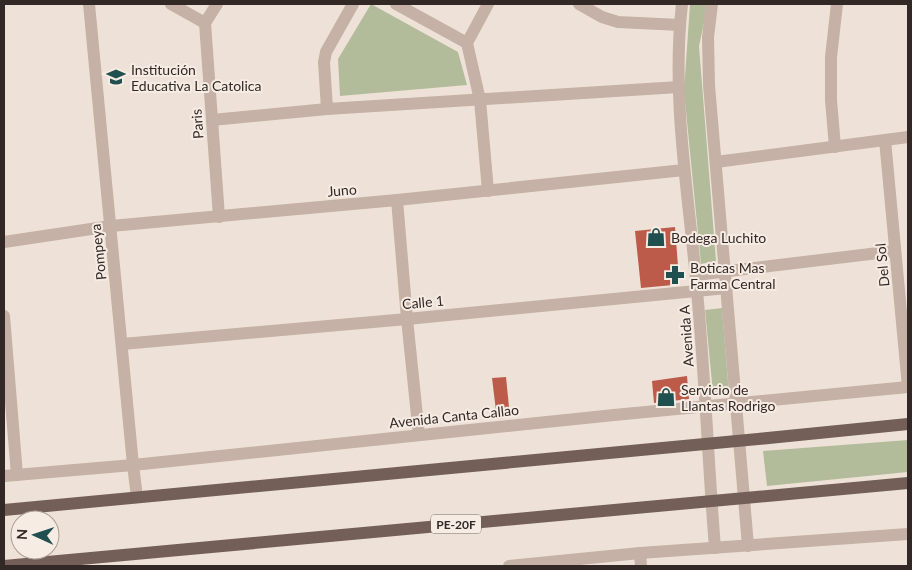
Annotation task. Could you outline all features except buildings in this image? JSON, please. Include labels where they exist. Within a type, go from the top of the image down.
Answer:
[{"type":"main road","points":[[4,510],[908,424]]},
{"type":"main road","name":"PE-20F","points":[[4,566],[908,483]]},
{"type":"street","name":"Pompeya","points":[[89,4],[133,465],[138,497]]},
{"type":"street","points":[[170,4],[205,22],[216,4]]},
{"type":"street","points":[[327,110],[324,62],[326,52],[353,4]]},
{"type":"street","points":[[396,4],[467,43]]},
{"type":"street","points":[[488,4],[467,43],[480,100],[488,190]]},
{"type":"street","points":[[579,4],[602,17],[618,22],[680,25]]},
{"type":"street","name":"Avenida A","points":[[682,4],[679,87],[684,170],[698,291],[715,548]]},
{"type":"street","points":[[712,4],[708,37],[709,85],[748,546]]},
{"type":"street","points":[[835,146],[831,100],[831,57],[837,4]]},
{"type":"street","name":"Paris","points":[[205,22],[219,217]]},
{"type":"street","points":[[212,120],[327,110],[679,87]]},
{"type":"street","points":[[716,162],[908,137]]},
{"type":"street","name":"Del Sol","points":[[885,140],[908,387]]},
{"type":"street","name":"Juno","points":[[4,242],[111,226],[396,200],[684,170]]},
{"type":"street","points":[[396,200],[406,319],[419,435]]},
{"type":"street","points":[[696,275],[896,251]]},
{"type":"street","name":"Calle 1","points":[[122,344],[727,288]]},
{"type":"street","points":[[4,316],[17,475]]},
{"type":"street","name":"Avenida Canta Callao","points":[[4,476],[133,465],[908,387]]},
{"type":"street","points":[[509,566],[640,553],[908,534]]},
{"type":"street","points":[[640,553],[641,566]]},
{"type":"green space","points":[[371,4],[458,52],[467,85],[340,96],[338,59]]},
{"type":"green space","points":[[690,4],[708,4],[699,46],[716,261],[701,264],[684,91]]},
{"type":"green space","points":[[722,308],[729,394],[713,393],[705,310]]},
{"type":"green space","points":[[908,440],[908,472],[767,486],[763,451]]},
{"type":"place","name":"Institución Educativa La Catolica","points":[[116,77]]},
{"type":"place","name":"Bodega Luchito","points":[[656,237]]},
{"type":"place","name":"Boticas Mas Farma Central","points":[[675,275]]},
{"type":"place","name":"Servicio de Llantas Rodrigo","points":[[666,397]]}]
